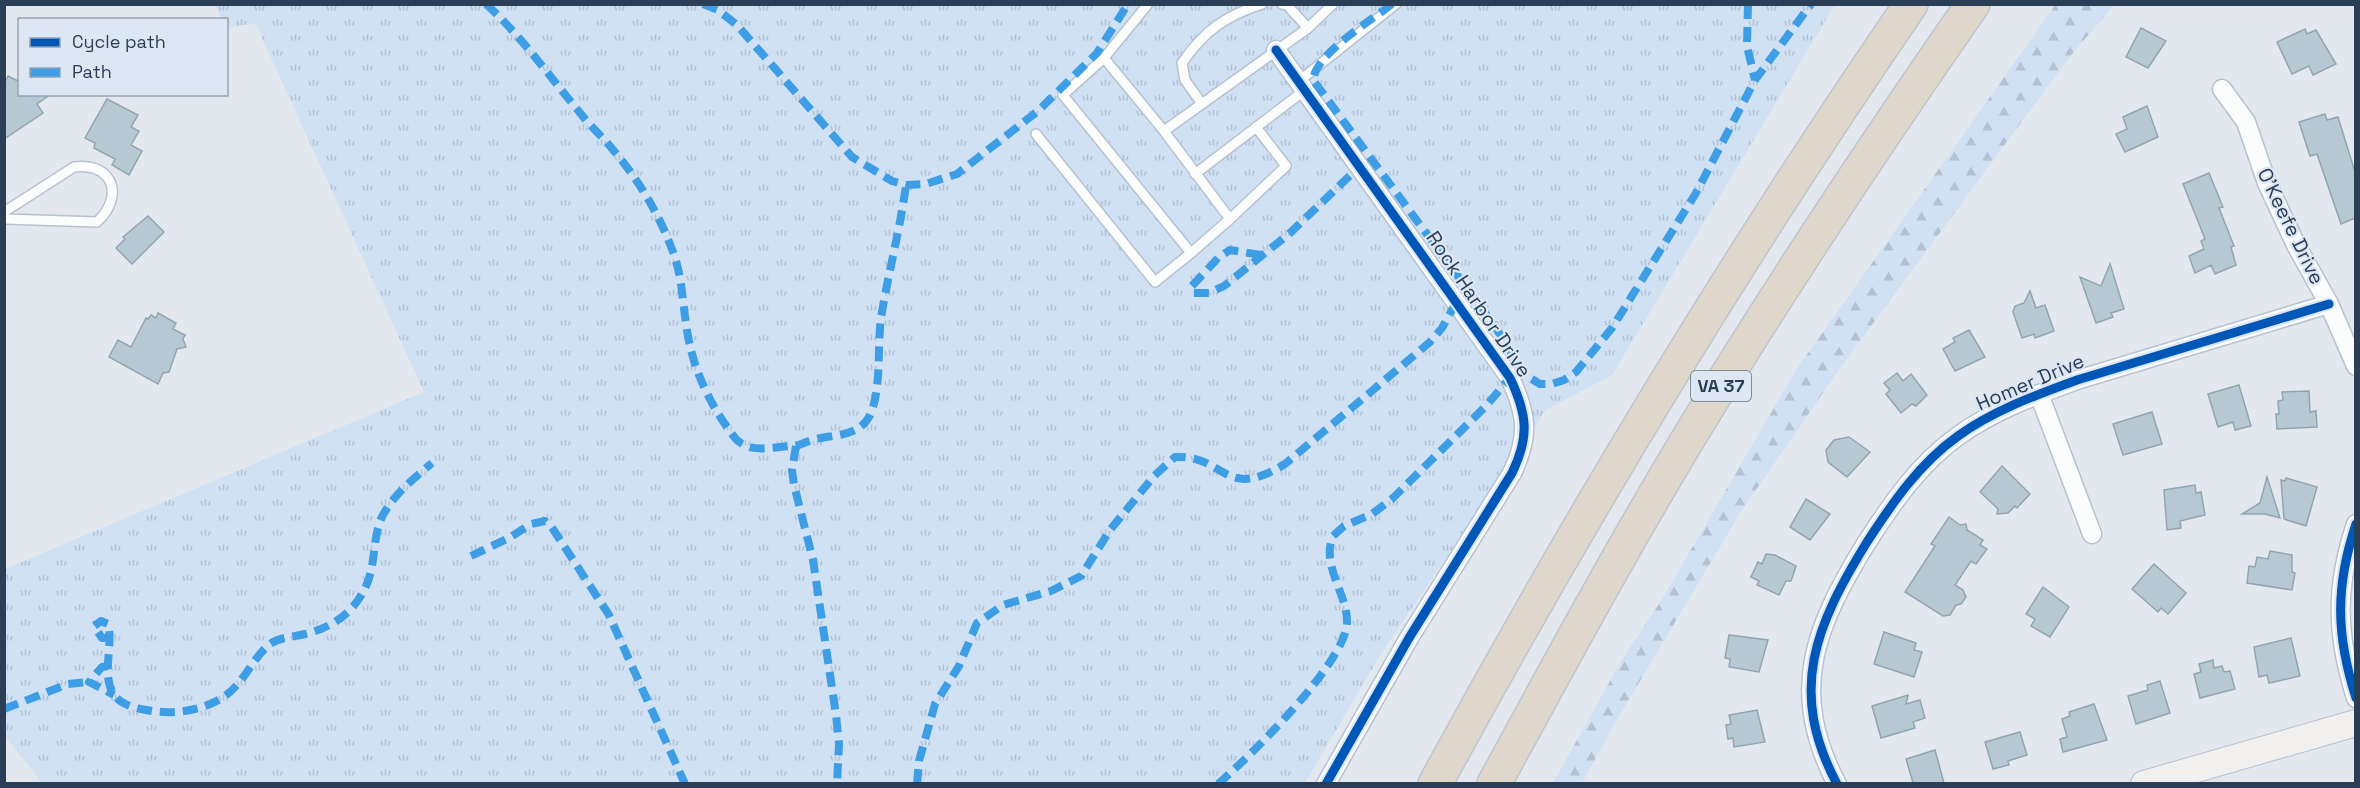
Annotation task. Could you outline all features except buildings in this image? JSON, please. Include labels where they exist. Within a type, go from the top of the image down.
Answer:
[{"type":"highway","name":"VA 37","points":[[1435,783],[1562,553],[1667,377],[1753,240],[1911,4]]},
{"type":"highway","name":"VA 37","points":[[1494,783],[1599,593],[1689,438],[1839,203],[1973,4]]},
{"type":"main road","points":[[2144,783],[2355,723]]},
{"type":"street","name":"Rock Harbor Drive","points":[[1276,50],[1510,378],[1518,396],[1526,428],[1522,448],[1512,473],[1409,638],[1326,783]]},
{"type":"street","name":"O'Keefe Drive","points":[[2222,89],[2246,122],[2267,183],[2291,234],[2329,303],[2355,366]]},
{"type":"street","name":"Homer Drive","points":[[1837,783],[1823,752],[1811,694],[1818,639],[1839,588],[1905,486],[1931,458],[1958,436],[1994,413],[2039,394],[2077,380],[2329,303]]},
{"type":"street","points":[[2039,394],[2092,534]]},
{"type":"street","points":[[2355,524],[2342,574],[2339,600],[2344,661],[2355,698]]},
{"type":"lane","points":[[1148,4],[1104,58],[1063,95],[1191,253]]},
{"type":"lane","points":[[1202,104],[1185,80],[1182,63],[1198,40],[1214,27],[1237,12],[1262,4]]},
{"type":"lane","points":[[1282,4],[1287,5],[1308,28]]},
{"type":"lane","points":[[1164,131],[1308,28],[1333,4]]},
{"type":"lane","points":[[1195,174],[1256,127],[1396,4]]},
{"type":"lane","points":[[1104,58],[1164,131],[1230,219]]},
{"type":"lane","points":[[1036,134],[1155,282],[1230,219],[1286,166],[1256,127]]},
{"type":"lane","points":[[4,212],[74,167],[86,165],[95,168],[105,174],[112,184],[111,206],[98,222],[4,219]]},
{"type":"green space","points":[[2056,4],[2114,5],[2068,59],[1838,371],[1742,510],[1616,721],[1582,783],[1553,783],[1624,656],[1661,601],[1796,370]]},
{"type":"green space","points":[[215,5],[1835,5],[1612,375],[1546,410],[1381,654],[1305,783],[43,784],[5,736],[5,569],[424,392],[255,23],[228,28],[228,18],[222,18]]},
{"type":"marked path","points":[[486,4],[524,44],[610,146],[648,199],[662,225],[676,261],[688,339],[697,369],[717,412],[740,443],[754,448],[797,445],[851,432],[858,429],[869,417],[876,395],[881,318],[906,185]]},
{"type":"marked path","points":[[703,4],[718,10],[737,25],[852,157],[892,181],[906,185],[926,184],[957,174],[1038,111],[1097,53],[1128,4]]},
{"type":"marked path","points":[[1392,4],[1334,49],[1316,70],[1313,80],[1494,325],[1525,375],[1540,384],[1552,384],[1576,372],[1612,328],[1696,193],[1755,80],[1811,4]]},
{"type":"marked path","points":[[1748,4],[1747,46],[1755,80]]},
{"type":"marked path","points":[[1261,255],[1230,250],[1218,258],[1192,286],[1193,293],[1209,293],[1224,286],[1290,233],[1363,163]]},
{"type":"marked path","points":[[917,784],[919,761],[935,704],[959,666],[977,623],[1003,605],[1051,591],[1081,576],[1110,530],[1154,476],[1175,457],[1192,458],[1226,474],[1249,479],[1265,475],[1285,464],[1430,342],[1442,328],[1458,299]]},
{"type":"marked path","points":[[1218,784],[1273,731],[1316,682],[1344,637],[1346,610],[1330,557],[1333,536],[1344,526],[1372,514],[1392,499],[1487,405],[1512,375]]},
{"type":"marked path","points":[[796,446],[792,470],[794,485],[813,560],[836,715],[839,744],[837,784]]},
{"type":"marked path","points":[[110,638],[102,638],[94,626],[101,621],[108,624],[109,632],[110,641],[108,680],[115,696],[122,702],[147,710],[174,712],[197,709],[218,700],[236,686],[260,653],[270,644],[321,629],[349,611],[365,589],[378,528],[386,509],[400,492],[432,463]]},
{"type":"marked path","points":[[471,556],[509,538],[531,524],[545,521],[551,526],[609,615],[685,784]]},
{"type":"marked path","points":[[108,666],[102,667],[89,682],[114,695]]},
{"type":"marked path","points":[[4,709],[68,684],[89,682]]},
{"type":"cycle path","points":[[1276,50],[1510,378],[1520,403],[1524,425],[1522,448],[1512,473],[1409,638],[1326,784]]},
{"type":"cycle path","points":[[1837,784],[1822,750],[1813,718],[1811,688],[1814,659],[1822,630],[1849,572],[1867,542],[1897,498],[1931,459],[1958,436],[1986,418],[2046,391],[2329,304]]},
{"type":"cycle path","points":[[2356,524],[2341,590],[2342,632],[2349,675],[2356,698]]}]
